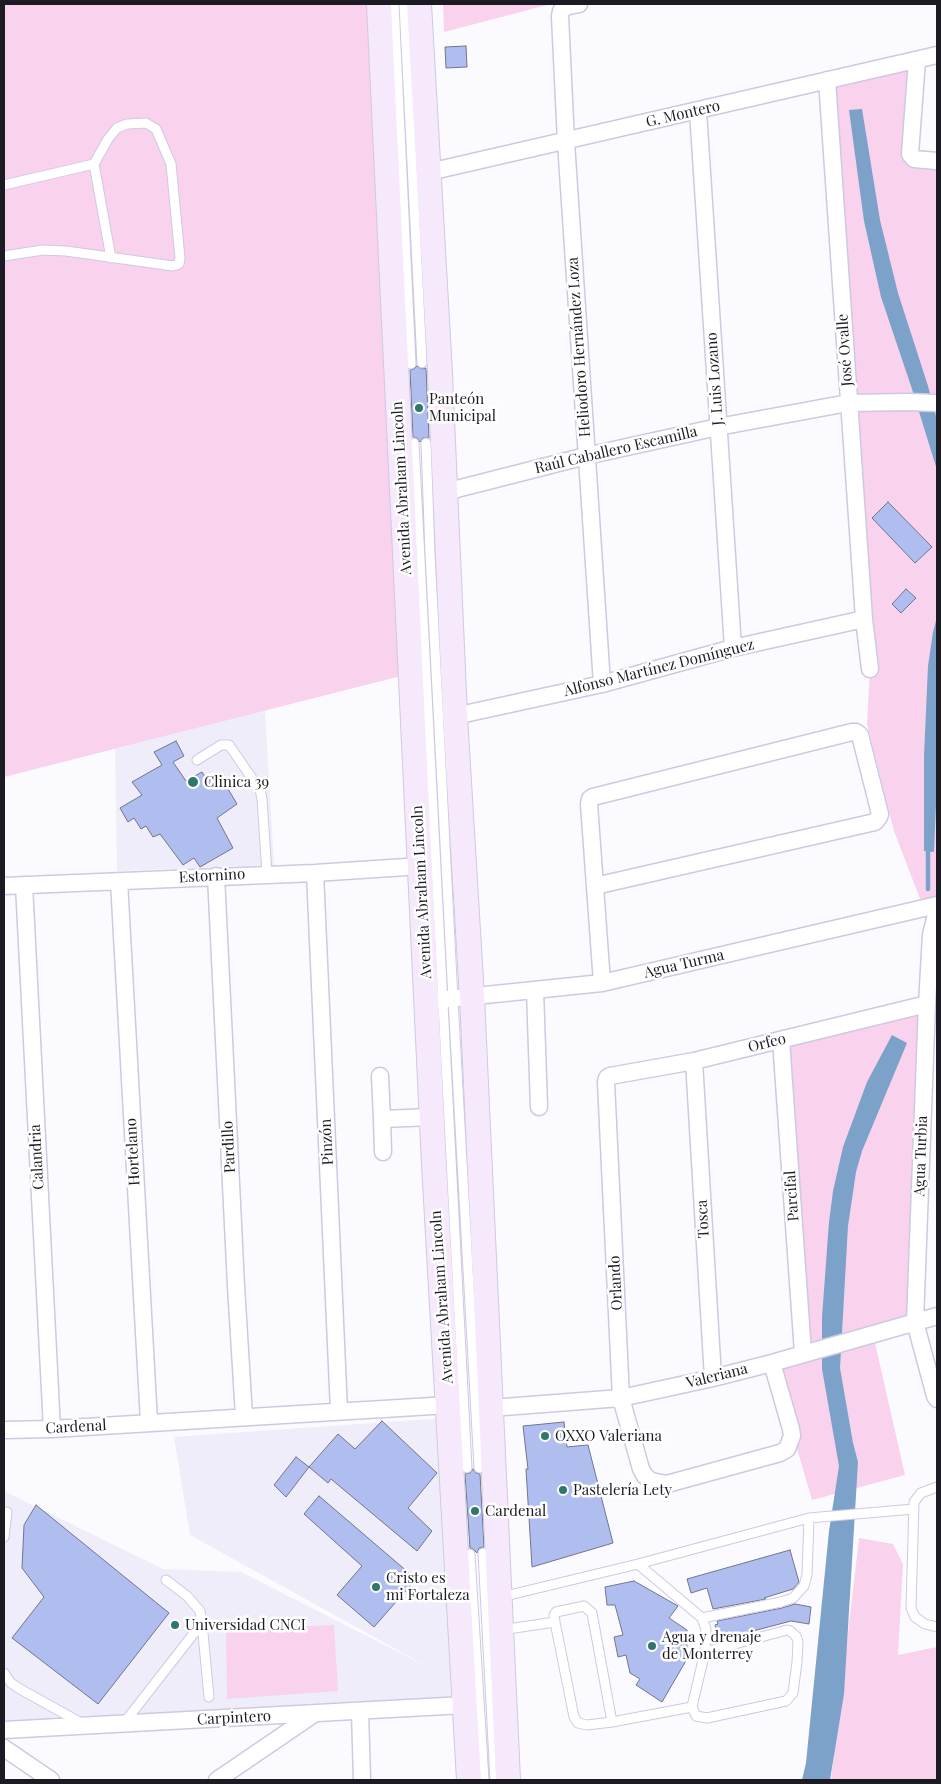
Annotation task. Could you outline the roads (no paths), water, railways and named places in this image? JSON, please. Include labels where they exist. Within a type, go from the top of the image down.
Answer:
[{"type":"main road","name":"Avenida Abraham Lincoln","points":[[380,4],[421,866],[449,999],[432,1117],[469,1780]]},
{"type":"main road","points":[[419,4],[429,172],[455,716],[449,999],[491,1408],[498,1597],[508,1780]]},
{"type":"street","name":"Heliodoro Hernández Loza","points":[[579,4],[565,7],[561,11],[566,142],[602,684]]},
{"type":"street","name":"G. Montero","points":[[429,172],[566,142],[937,55]]},
{"type":"street","points":[[917,60],[910,154],[914,159],[937,161]]},
{"type":"street","name":"José Ovalle","points":[[827,80],[848,403],[864,619],[870,669]]},
{"type":"street","name":"J. Luis Lozano","points":[[698,111],[733,648]]},
{"type":"street","name":"Raúl Caballero Escamilla","points":[[445,492],[586,456],[718,427],[848,403],[936,403]]},
{"type":"street","name":"Alfonso Martínez Domínguez","points":[[455,716],[602,684],[733,648],[864,619]]},
{"type":"street","points":[[595,886],[875,822],[880,814],[860,735],[856,732],[593,797],[590,800],[595,886],[602,983]]},
{"type":"street","name":"Estornino","points":[[4,886],[421,866]]},
{"type":"street","name":"Pinzón","points":[[315,872],[339,1411]]},
{"type":"street","name":"Pardillo","points":[[216,876],[244,1416]]},
{"type":"street","name":"Hortelano","points":[[118,881],[149,1422]]},
{"type":"street","name":"Calandria","points":[[24,885],[52,1429]]},
{"type":"street","name":"Agua Turma","points":[[449,999],[602,983],[937,905]]},
{"type":"street","name":"Agua Turbia","points":[[937,910],[931,935],[927,1004],[915,1322],[937,1399]]},
{"type":"street","points":[[535,990],[539,1107]]},
{"type":"street","name":"Orfeo","points":[[607,1078],[694,1061],[927,1004]]},
{"type":"street","name":"Parcifal","points":[[781,1040],[803,1353]]},
{"type":"street","name":"Tosca","points":[[694,1061],[712,1378]]},
{"type":"street","points":[[380,1076],[383,1152]]},
{"type":"street","name":"Orlando","points":[[607,1078],[621,1398],[641,1469],[651,1481],[667,1484],[780,1453],[786,1449],[791,1443],[792,1429],[772,1363]]},
{"type":"street","points":[[382,1119],[432,1117]]},
{"type":"street","name":"Valeriana","points":[[491,1408],[621,1398],[772,1363],[937,1316]]},
{"type":"street","name":"Cardenal","points":[[4,1430],[52,1429],[449,1405]]},
{"type":"street","name":"Carpintero","points":[[4,1730],[464,1705]]},
{"type":"street","points":[[360,1711],[362,1780]]},
{"type":"street","points":[[217,1780],[314,1714]]},
{"type":"street","points":[[4,1748],[51,1780]]},
{"type":"lane","points":[[394,4],[411,364]]},
{"type":"lane","points":[[404,4],[422,363]]},
{"type":"lane","points":[[4,256],[43,250],[66,251],[112,258],[173,266],[179,264],[171,164],[156,130],[146,123],[127,124],[117,128],[108,138],[94,164],[112,258]]},
{"type":"lane","points":[[4,185],[94,164]]},
{"type":"lane","points":[[414,443],[478,1468]]},
{"type":"lane","points":[[426,443],[467,1468]]},
{"type":"lane","points":[[197,760],[221,745],[229,744],[260,790],[267,874]]},
{"type":"lane","points":[[937,1487],[921,1493],[914,1502],[911,1608],[916,1617],[925,1624],[937,1627]]},
{"type":"lane","points":[[498,1597],[638,1564],[809,1518],[914,1509]]},
{"type":"lane","points":[[4,1536],[7,1512]]},
{"type":"lane","points":[[702,1618],[781,1602],[799,1594],[804,1586],[807,1575],[809,1518]]},
{"type":"lane","points":[[483,1553],[495,1780]]},
{"type":"lane","points":[[470,1554],[484,1780]]},
{"type":"lane","points":[[638,1564],[702,1618],[706,1629],[705,1652],[692,1707],[693,1713],[696,1716],[707,1718],[786,1701],[791,1697],[794,1689],[798,1642],[796,1636],[790,1631],[787,1630],[705,1652]]},
{"type":"lane","points":[[166,1580],[196,1604],[200,1611],[209,1696]]},
{"type":"lane","points":[[612,1722],[590,1610],[584,1606],[556,1612],[554,1615],[555,1622],[576,1719],[582,1724],[612,1722],[692,1707]]},
{"type":"lane","points":[[501,1630],[555,1622]]},
{"type":"lane","points":[[123,1724],[202,1623]]},
{"type":"lane","points":[[4,1673],[11,1683],[20,1689],[86,1726]]},
{"type":"water","points":[[862,109],[880,220],[898,293],[937,420],[937,470],[881,297],[864,221],[849,110]]},
{"type":"water","points":[[937,617],[937,781],[934,852],[924,851],[924,756],[928,666]]},
{"type":"water","points":[[892,1035],[907,1043],[862,1151],[856,1172],[848,1226],[840,1368],[858,1462],[844,1694],[830,1780],[802,1780],[806,1763],[829,1531],[839,1466],[822,1369],[822,1317],[829,1222],[833,1191],[843,1147],[867,1082]]},
{"type":"waterway","points":[[928,847],[928,889]]},
{"type":"place","name":"Panteón Municipal","points":[[419,408]]},
{"type":"place","name":"Clinica 39","points":[[193,782]]},
{"type":"place","name":"OXXO Valeriana","points":[[545,1436]]},
{"type":"place","name":"Pastelería Lety","points":[[563,1490]]},
{"type":"place","name":"Cardenal","points":[[475,1511]]},
{"type":"place","name":"Cristo es mi Fortaleza","points":[[376,1587]]},
{"type":"place","name":"Universidad CNCI","points":[[175,1625]]},
{"type":"place","name":"Agua y drenaje de Monterrey","points":[[652,1646]]}]
